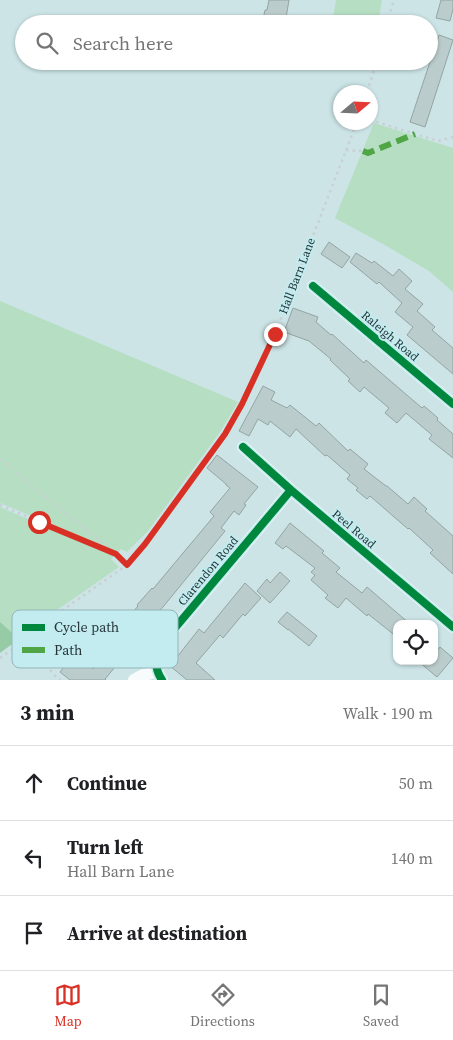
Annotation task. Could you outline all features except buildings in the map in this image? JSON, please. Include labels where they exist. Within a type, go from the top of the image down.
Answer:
[{"type":"street","name":"Raleigh Road","points":[[313,286],[453,404]]},
{"type":"street","name":"Peel Road","points":[[243,446],[291,490],[453,627]]},
{"type":"street","name":"Clarendon Road","points":[[178,624],[291,490]]},
{"type":"street","points":[[134,680],[143,675],[159,676]]},
{"type":"path","points":[[390,15],[394,0]]},
{"type":"path","points":[[369,85],[374,70]]},
{"type":"path","points":[[378,122],[438,141],[453,137]]},
{"type":"path","points":[[346,150],[362,151]]},
{"type":"path","points":[[0,459],[127,565]]},
{"type":"path","points":[[0,505],[116,554]]},
{"type":"path","points":[[49,668],[61,680]]},
{"type":"green space","points":[[336,0],[382,0],[380,15],[334,15]]},
{"type":"green space","points":[[378,124],[453,148],[453,292],[429,271],[335,218],[371,130],[378,130]]},
{"type":"green space","points":[[0,301],[238,402],[220,432],[148,531],[127,552],[121,549],[118,552],[0,503]]},
{"type":"green space","points":[[0,507],[114,556],[111,559],[119,567],[57,610],[12,610],[12,633],[0,622]]},
{"type":"green space","points":[[0,622],[12,633],[12,644],[0,653]]},
{"type":"marked path","points":[[363,151],[368,153],[415,134]]},
{"type":"cycle path","points":[[313,286],[453,404]]},
{"type":"cycle path","points":[[243,447],[453,627]]},
{"type":"cycle path","points":[[178,624],[291,490]]},
{"type":"cycle path","points":[[157,668],[162,680]]},
{"type":"route","points":[[39,522],[116,554],[127,565],[145,544],[225,434],[242,404],[275,334]]}]
